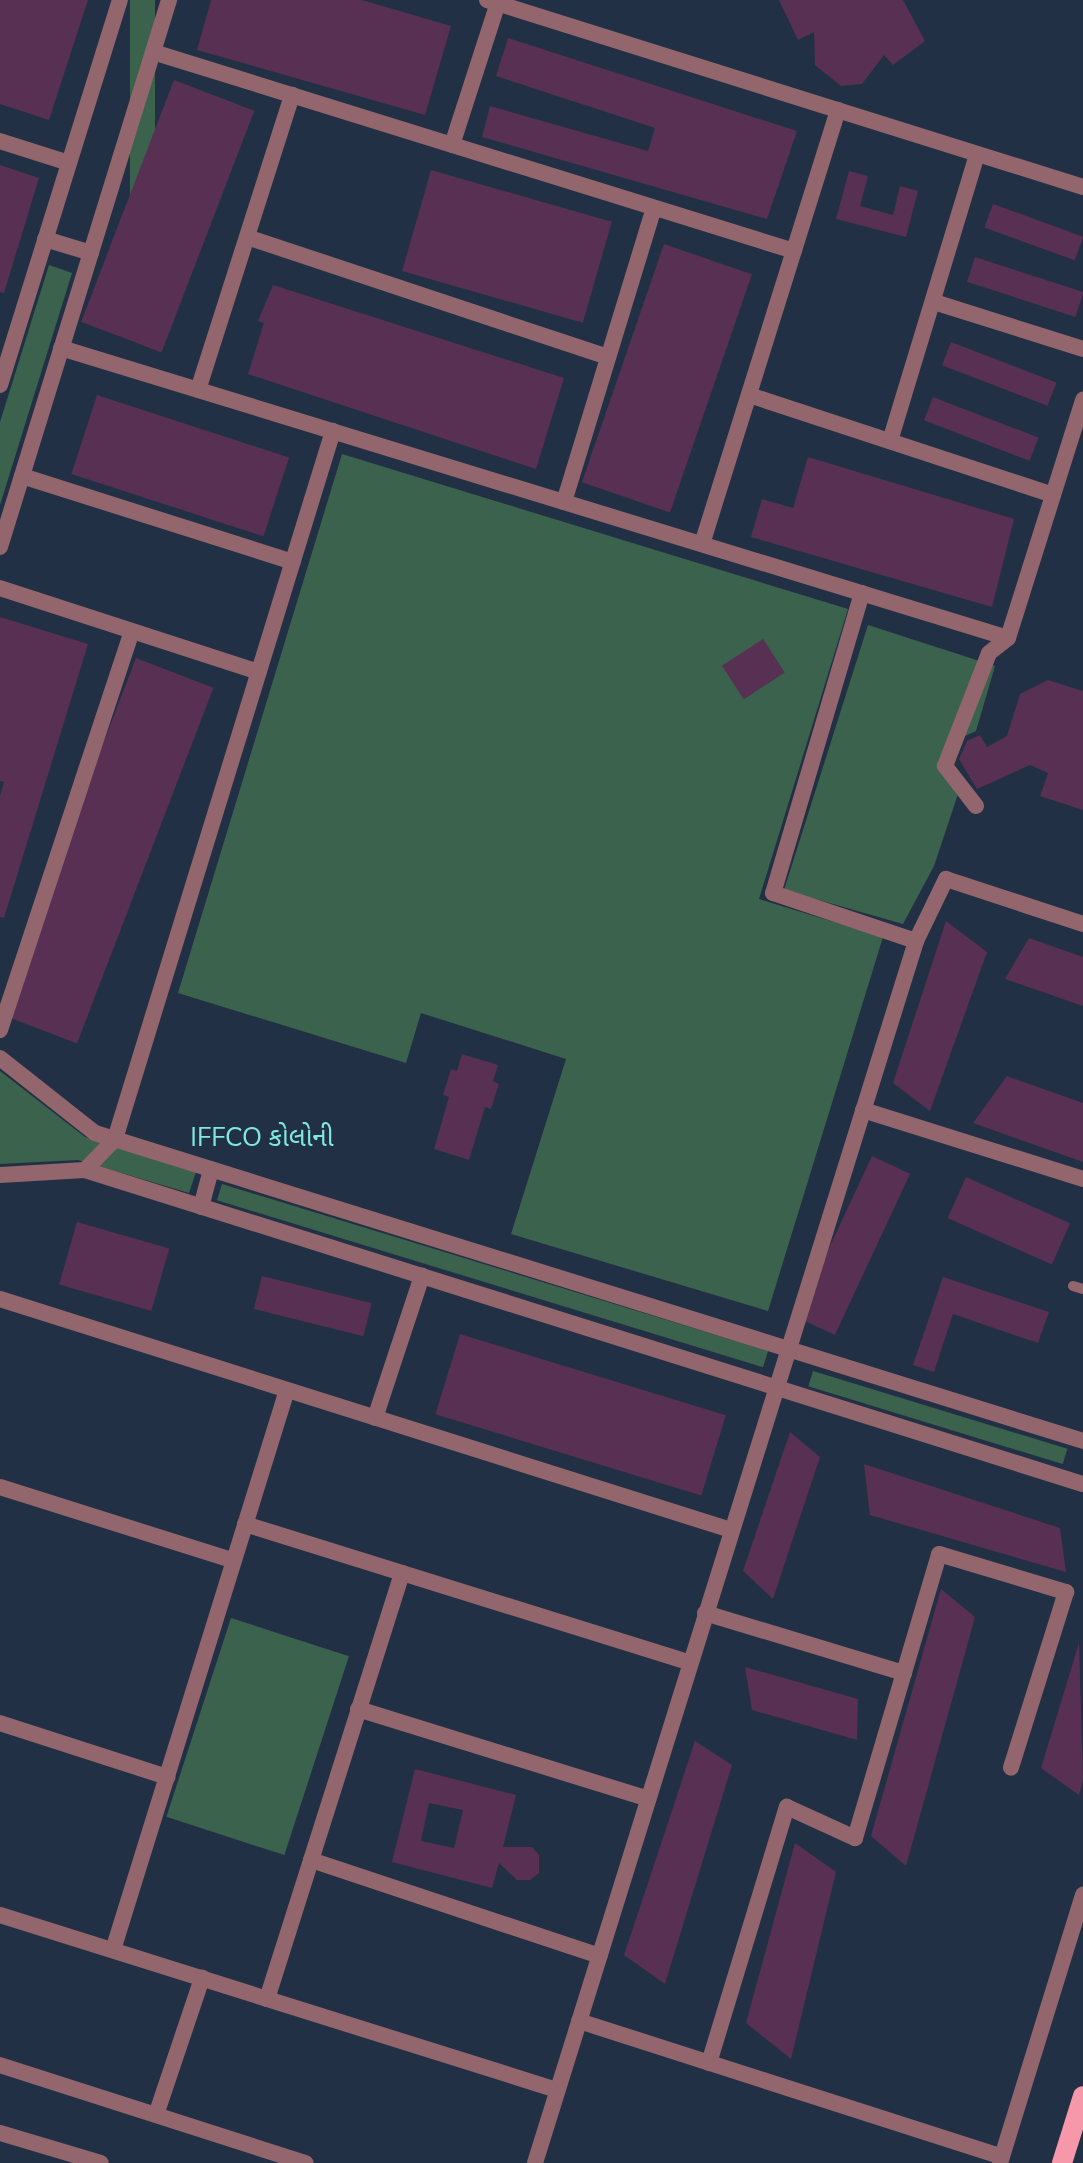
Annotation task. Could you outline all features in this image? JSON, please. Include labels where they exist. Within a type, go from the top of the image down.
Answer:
[{"type":"main road","points":[[1062,2163],[1083,2096]]},
{"type":"street","points":[[0,385],[120,0]]},
{"type":"street","points":[[0,547],[169,0]]},
{"type":"street","points":[[452,145],[493,2],[1083,187]]},
{"type":"street","points":[[153,52],[794,251]]},
{"type":"street","points":[[198,390],[292,95]]},
{"type":"street","points":[[702,544],[838,110]]},
{"type":"street","points":[[0,141],[69,163]]},
{"type":"street","points":[[890,441],[977,154]]},
{"type":"street","points":[[564,502],[654,208]]},
{"type":"street","points":[[247,237],[608,357]]},
{"type":"street","points":[[45,239],[91,253]]},
{"type":"street","points":[[934,302],[1083,349]]},
{"type":"street","points":[[61,348],[1008,638]]},
{"type":"street","points":[[749,395],[1053,495]]},
{"type":"street","points":[[976,806],[945,766],[989,653],[1008,638],[1083,400]]},
{"type":"street","points":[[85,1170],[115,1139],[333,431]]},
{"type":"street","points":[[22,476],[293,562]]},
{"type":"street","points":[[0,588],[259,672]]},
{"type":"street","points":[[862,593],[773,893],[916,941]]},
{"type":"street","points":[[0,1030],[132,631]]},
{"type":"street","points":[[535,2163],[916,941],[946,879],[1083,924]]},
{"type":"street","points":[[0,1058],[95,1133],[1082,1444]]},
{"type":"street","points":[[863,1110],[1083,1179]]},
{"type":"street","points":[[201,1207],[211,1169]]},
{"type":"street","points":[[1,1179],[85,1170],[1083,1484]]},
{"type":"street","points":[[375,1418],[422,1276]]},
{"type":"street","points":[[0,1299],[731,1530]]},
{"type":"street","points":[[113,1950],[287,1390]]},
{"type":"street","points":[[0,1487],[234,1561]]},
{"type":"street","points":[[245,1524],[690,1663]]},
{"type":"street","points":[[709,2063],[787,1807],[855,1838],[939,1554],[1066,1592],[1011,1768]]},
{"type":"street","points":[[267,1999],[402,1573]]},
{"type":"street","points":[[705,1613],[904,1673]]},
{"type":"street","points":[[358,1709],[648,1799]]},
{"type":"street","points":[[0,1723],[167,1777]]},
{"type":"street","points":[[311,1860],[599,1956]]},
{"type":"street","points":[[579,2021],[1001,2160],[1083,1895]]},
{"type":"street","points":[[0,1915],[557,2090]]},
{"type":"street","points":[[156,2115],[202,1978]]},
{"type":"street","points":[[0,2065],[306,2163]]},
{"type":"street","points":[[0,2133],[101,2163]]},
{"type":"green space","points":[[130,0],[155,0],[155,231],[130,231]]},
{"type":"green space","points":[[49,265],[72,273],[0,505],[0,422]]},
{"type":"green space","points":[[342,454],[848,609],[759,899],[883,937],[768,1311],[511,1234],[566,1059],[421,1013],[406,1063],[178,993]]},
{"type":"green space","points":[[868,625],[995,666],[976,731],[945,745],[961,785],[934,866],[903,924],[784,890]]},
{"type":"green space","points":[[0,1071],[85,1137],[196,1172],[189,1193],[78,1160],[0,1164]]},
{"type":"green space","points":[[222,1184],[768,1351],[763,1367],[217,1200]]},
{"type":"green space","points":[[813,1371],[1067,1449],[1063,1464],[808,1386]]},
{"type":"green space","points":[[231,1618],[349,1656],[284,1855],[166,1817]]},
{"type":"building","points":[[0,0],[88,0],[49,120],[0,104]]},
{"type":"building","points":[[211,0],[362,0],[451,26],[425,115],[197,50]]},
{"type":"building","points":[[779,0],[903,0],[925,41],[893,65],[884,55],[862,84],[841,86],[815,65],[814,32],[798,40]]},
{"type":"building","points":[[508,38],[797,131],[767,219],[482,137],[490,106],[648,151],[655,128],[496,76]]},
{"type":"building","points":[[174,80],[254,111],[161,353],[81,322]]},
{"type":"building","points":[[0,165],[39,178],[4,293],[0,292]]},
{"type":"building","points":[[431,170],[612,222],[583,323],[402,271]]},
{"type":"building","points":[[849,171],[868,176],[860,206],[893,215],[900,186],[918,191],[906,237],[836,219]]},
{"type":"building","points":[[993,204],[1083,237],[1075,260],[984,227]]},
{"type":"building","points":[[664,244],[752,274],[670,513],[582,482]]},
{"type":"building","points":[[975,257],[1083,292],[1075,317],[967,282]]},
{"type":"building","points":[[273,285],[564,378],[536,469],[248,374],[264,323],[258,321]]},
{"type":"building","points":[[951,342],[1056,382],[1048,406],[942,365]]},
{"type":"building","points":[[97,395],[289,457],[263,536],[71,474]]},
{"type":"building","points":[[933,397],[1038,437],[1030,461],[924,420]]},
{"type":"building","points":[[808,457],[1014,519],[992,607],[751,537],[762,499],[793,508]]},
{"type":"building","points":[[0,617],[88,644],[4,918],[0,917],[0,796],[4,782],[0,781]]},
{"type":"building","points":[[763,639],[785,673],[744,699],[722,666]]},
{"type":"building","points":[[136,658],[213,688],[77,1043],[0,1012]]},
{"type":"building","points":[[1048,680],[1083,691],[1083,810],[1040,796],[1048,773],[1030,765],[977,789],[959,759],[967,741],[980,735],[987,747],[1007,736],[1020,694]]},
{"type":"building","points":[[946,921],[987,952],[930,1111],[893,1083]]},
{"type":"building","points":[[1029,938],[1083,957],[1083,1006],[1005,979]]},
{"type":"building","points":[[462,1054],[498,1065],[493,1081],[499,1084],[491,1109],[485,1107],[469,1160],[434,1149],[449,1097],[443,1095],[451,1069],[457,1071]]},
{"type":"building","points":[[1007,1076],[1083,1103],[1083,1162],[973,1123]]},
{"type":"building","points":[[872,1156],[910,1174],[835,1335],[797,1317]]},
{"type":"building","points":[[966,1177],[1070,1223],[1052,1264],[948,1218]]},
{"type":"building","points":[[77,1222],[169,1248],[151,1311],[59,1284]]},
{"type":"building","points":[[262,1276],[372,1303],[363,1336],[254,1309]]},
{"type":"building","points":[[943,1277],[1049,1312],[1038,1343],[953,1314],[934,1372],[913,1365]]},
{"type":"building","points":[[460,1334],[726,1415],[701,1496],[435,1414]]},
{"type":"building","points":[[790,1432],[820,1457],[773,1599],[743,1571]]},
{"type":"building","points":[[864,1464],[1060,1528],[1066,1572],[870,1515]]},
{"type":"building","points":[[941,1589],[975,1617],[906,1866],[871,1836]]},
{"type":"building","points":[[1079,1643],[1083,1780],[1079,1795],[1041,1768]]},
{"type":"building","points":[[745,1667],[858,1699],[857,1740],[752,1710]]},
{"type":"building","points":[[695,1741],[732,1765],[665,1984],[624,1955]]},
{"type":"building","points":[[415,1769],[516,1795],[503,1847],[532,1847],[539,1855],[539,1873],[530,1880],[517,1880],[499,1863],[492,1888],[392,1862]],"holes":[[[429,1803],[463,1810],[454,1848],[421,1841]]]},
{"type":"building","points":[[795,1843],[836,1872],[791,2059],[746,2023]]},
{"type":"district","name":"IFFCO કોલોની","points":[[262,1138]]}]
